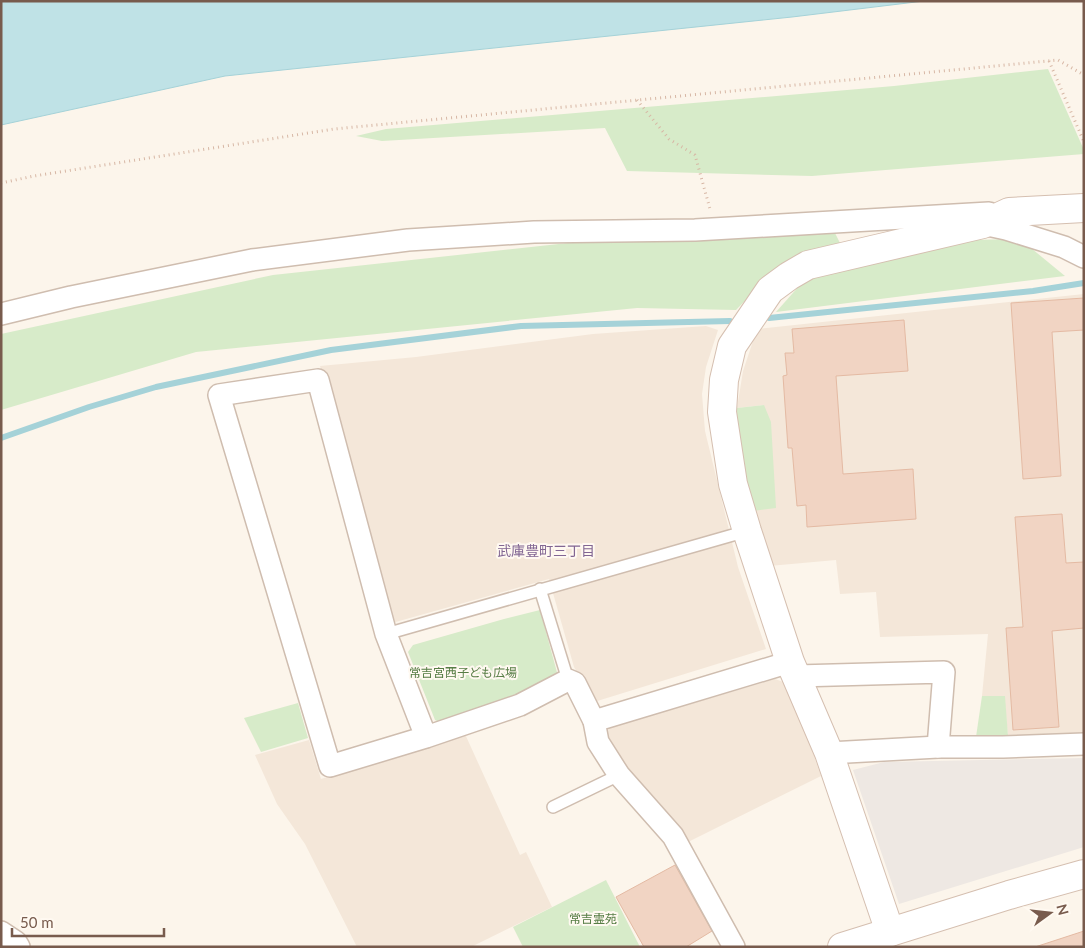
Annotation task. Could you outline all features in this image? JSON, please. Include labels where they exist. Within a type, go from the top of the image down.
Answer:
[{"type":"street","points":[[1,314],[71,297],[252,260],[408,240],[534,232],[715,229],[1084,208]]},
{"type":"street","points":[[893,939],[828,753],[793,669],[747,531],[733,484],[723,421],[724,380],[732,346],[770,290],[789,276],[808,265],[983,224],[1009,212]]},
{"type":"street","points":[[983,224],[1006,228],[1064,247],[1084,257]]},
{"type":"street","points":[[426,737],[386,634],[318,380],[219,396],[330,766],[426,737],[520,705],[568,680],[575,683],[594,721],[598,742],[619,774],[673,836],[734,947]]},
{"type":"street","points":[[594,721],[793,669],[944,672],[938,747]]},
{"type":"street","points":[[828,753],[938,747],[1084,744]]},
{"type":"street","points":[[842,947],[893,939],[1009,895],[1084,874]]},
{"type":"street","points":[[1,932],[16,942],[19,947]]},
{"type":"lane","points":[[386,634],[747,531]]},
{"type":"lane","points":[[540,589],[568,680]]},
{"type":"lane","points":[[552,807],[619,774]]},
{"type":"path","points":[[1,183],[34,176],[334,129],[1058,60],[1084,75]]},
{"type":"path","points":[[1049,61],[1084,142]]},
{"type":"path","points":[[637,100],[669,139],[695,155],[715,229]]},
{"type":"shaded area","points":[[1084,294],[1084,736],[1008,736],[1004,696],[982,696],[988,634],[880,637],[876,592],[840,594],[836,560],[769,566],[753,511],[764,405],[737,408],[743,371],[757,329]]},
{"type":"shaded area","points":[[706,326],[718,330],[706,367],[702,394],[705,431],[738,567],[766,649],[594,702],[574,667],[549,579],[392,623],[320,366],[416,357],[593,334]]},
{"type":"shaded area","points":[[775,679],[789,684],[821,776],[684,844],[628,773],[605,739],[609,728]]},
{"type":"shaded area","points":[[465,734],[520,855],[526,852],[552,907],[471,947],[357,947],[305,844],[277,804],[255,755],[309,740],[321,779]]},
{"type":"shaded area","points":[[1084,758],[1084,847],[899,904],[853,770],[884,762]]},
{"type":"green space","points":[[1048,69],[1084,150],[1084,154],[812,176],[627,171],[605,128],[382,141],[356,136],[386,129],[894,86]]},
{"type":"green space","points":[[835,233],[840,243],[805,257],[771,274],[736,310],[637,308],[196,352],[1,410],[1,334],[273,275],[605,239]]},
{"type":"green space","points":[[1020,239],[1065,276],[776,312],[808,276],[969,240]]},
{"type":"green space","points":[[764,405],[771,422],[776,508],[753,511],[737,447],[737,408]]},
{"type":"green space","name":"常吉宮西子ども広場","points":[[540,610],[558,676],[511,698],[441,723],[435,720],[408,652],[413,645]]},
{"type":"green space","points":[[982,696],[1005,696],[1008,736],[976,737]]},
{"type":"green space","points":[[298,703],[308,738],[261,752],[244,718]]},
{"type":"green space","name":"常吉霊苑","points":[[606,880],[640,947],[523,947],[513,927]]},
{"type":"water","points":[[1,1],[924,1],[792,17],[225,76],[1,125]]},
{"type":"building","points":[[1084,298],[1084,330],[1052,332],[1061,476],[1023,479],[1011,303]]},
{"type":"building","points":[[904,320],[908,371],[836,376],[843,474],[913,469],[916,519],[807,527],[806,505],[797,506],[792,448],[788,448],[783,376],[787,375],[785,353],[794,353],[792,329]]},
{"type":"building","points":[[1062,514],[1066,563],[1084,562],[1084,628],[1052,631],[1059,727],[1013,730],[1006,628],[1023,627],[1015,517]]},
{"type":"building","points":[[675,865],[712,931],[686,947],[644,947],[616,897]]},
{"type":"building","points":[[1084,931],[1084,947],[1035,947]]},
{"type":"waterway","points":[[769,318],[1033,291],[1084,283]]},
{"type":"waterway","points":[[1,438],[89,407],[156,387],[331,350],[521,326],[730,321]]},
{"type":"district","name":"武庫豊町三丁目","points":[[546,550]]}]
